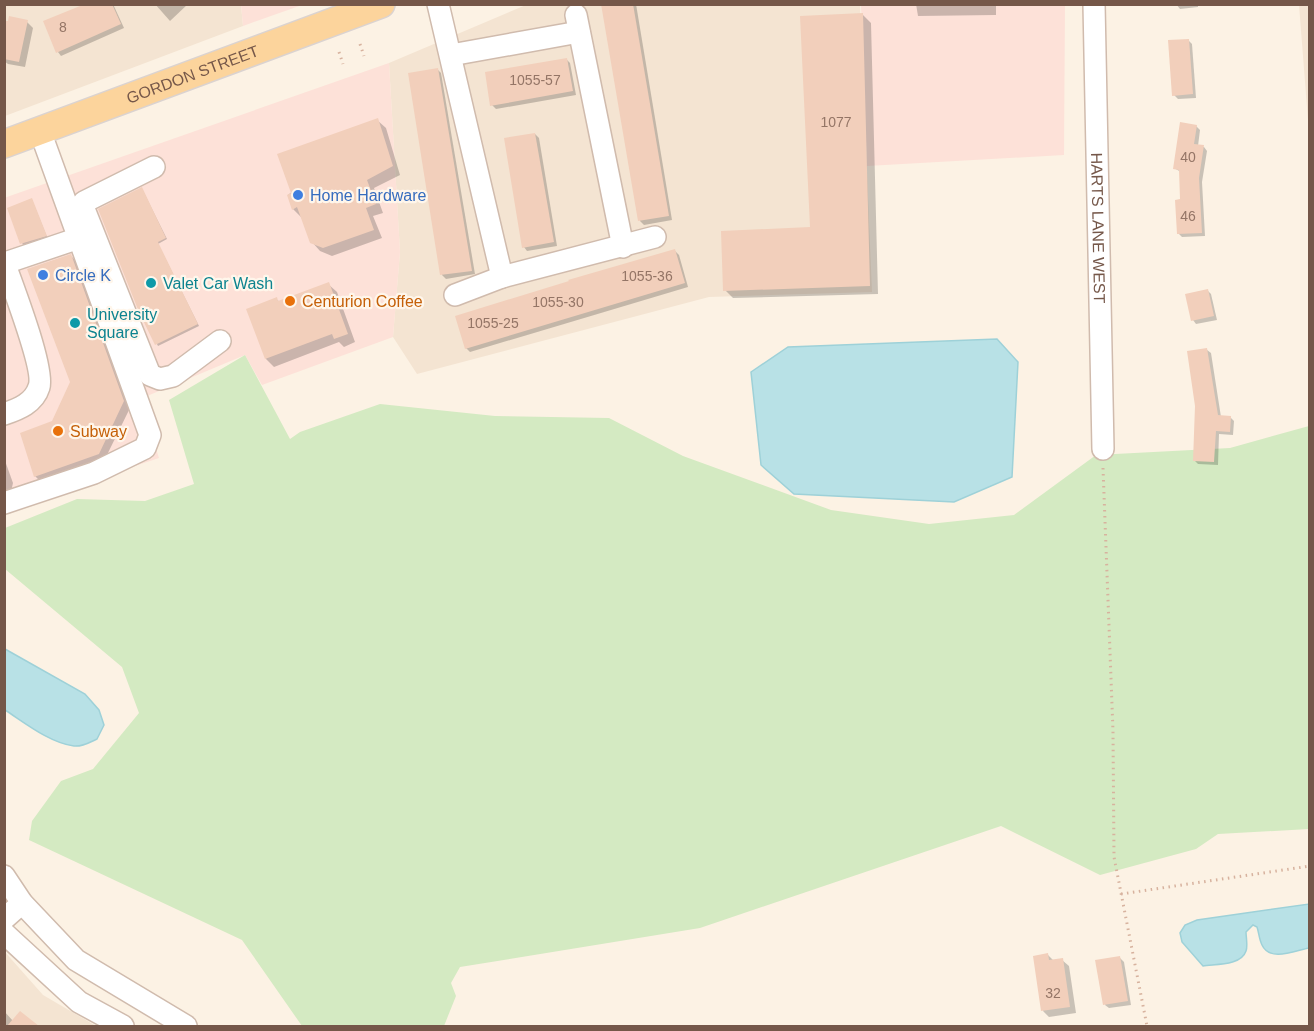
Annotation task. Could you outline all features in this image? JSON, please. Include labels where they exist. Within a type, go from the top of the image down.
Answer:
[{"type":"main road","name":"GORDON STREET","points":[[4,144],[381,4]]},
{"type":"street","points":[[438,4],[502,278]]},
{"type":"street","name":"HARTS LANE WEST","points":[[1094,4],[1103,449]]},
{"type":"street","points":[[451,55],[577,24],[623,247]]},
{"type":"street","points":[[4,503],[94,472],[145,448],[150,435],[40,131]]},
{"type":"street","points":[[154,167],[84,202],[84,209],[150,375],[160,379],[173,376],[220,341]]},
{"type":"street","points":[[455,295],[502,278],[655,237]]},
{"type":"street","points":[[4,414],[20,408],[33,399],[40,385],[37,362],[5,262],[79,238]]},
{"type":"street","points":[[4,876],[22,903],[76,960],[186,1026]]},
{"type":"street","points":[[4,919],[22,903]]},
{"type":"street","points":[[4,933],[79,1002],[123,1026]]},
{"type":"path","points":[[360,44],[364,57]]},
{"type":"path","points":[[339,52],[343,64]]},
{"type":"path","points":[[1103,449],[1113,731],[1114,857],[1147,1026]]},
{"type":"path","points":[[1122,894],[1310,866]]},
{"type":"shaded area","points":[[241,4],[302,4],[302,5],[243,26]]},
{"type":"shaded area","points":[[5,5],[241,5],[243,26],[5,116]]},
{"type":"shaded area","points":[[526,5],[860,5],[872,292],[709,297],[417,374],[393,337],[400,252],[389,63]]},
{"type":"shaded area","points":[[861,5],[1065,5],[1064,155],[867,166]]},
{"type":"shaded area","points":[[1299,5],[1309,5],[1309,133]]},
{"type":"shaded area","points":[[389,63],[400,252],[393,337],[262,385],[245,355],[140,399],[159,458],[5,509],[4,198]]},
{"type":"shaded area","points":[[4,951],[43,995],[96,1026],[5,1026]]},
{"type":"green space","points":[[245,355],[290,439],[300,432],[380,404],[495,416],[609,418],[683,456],[831,510],[929,524],[1014,515],[1096,455],[1230,448],[1309,426],[1309,829],[1218,834],[1196,849],[1100,875],[1001,826],[700,928],[460,967],[451,983],[456,996],[444,1026],[302,1026],[242,940],[29,840],[32,821],[61,781],[93,769],[139,713],[122,667],[5,569],[5,528],[77,499],[145,501],[194,484],[169,400]]},
{"type":"water","points":[[997,339],[1018,362],[1012,477],[954,502],[794,494],[761,465],[751,372],[788,347]]},
{"type":"water","points":[[5,649],[85,694],[99,710],[104,725],[97,739],[80,746],[65,744],[38,732],[5,710]]},
{"type":"water","points":[[1309,904],[1309,948],[1283,954],[1271,953],[1262,945],[1257,927],[1253,925],[1246,932],[1247,949],[1243,956],[1233,962],[1203,966],[1182,942],[1180,933],[1185,925],[1197,920]]},
{"type":"building","points":[[85,4],[112,4],[121,24],[56,53],[43,21]]},
{"type":"building","points":[[601,4],[633,4],[669,216],[638,221]]},
{"type":"building","points":[[863,13],[870,286],[723,291],[721,231],[810,227],[800,16]]},
{"type":"building","points":[[9,16],[28,20],[19,62],[4,59],[4,21],[8,21]]},
{"type":"building","points":[[1189,39],[1193,94],[1172,96],[1168,40]]},
{"type":"building","points":[[567,58],[573,91],[490,106],[485,72]]},
{"type":"building","points":[[438,68],[472,271],[440,275],[408,73]]},
{"type":"building","points":[[378,118],[393,166],[367,180],[376,204],[366,208],[374,230],[323,248],[310,243],[297,207],[292,210],[287,195],[291,193],[277,154]]},
{"type":"building","points":[[1180,122],[1197,125],[1194,144],[1204,145],[1199,178],[1202,233],[1177,234],[1175,200],[1180,199],[1179,170],[1173,169]]},
{"type":"building","points":[[535,133],[554,242],[522,248],[504,138]]},
{"type":"building","name":"Valet Car Wash","points":[[142,187],[166,238],[158,242],[198,324],[155,345],[139,312],[98,209]]},
{"type":"building","points":[[32,198],[47,236],[20,244],[7,208]]},
{"type":"building","points":[[675,249],[685,283],[465,349],[455,316]]},
{"type":"building","name":"University Square","points":[[71,254],[124,401],[99,454],[34,477],[20,433],[52,421],[70,382],[27,269]]},
{"type":"building","points":[[329,282],[348,334],[334,339],[332,334],[265,359],[246,309],[277,297],[278,301]]},
{"type":"building","points":[[1208,289],[1214,316],[1191,321],[1185,294]]},
{"type":"building","points":[[1207,348],[1218,415],[1231,416],[1230,432],[1216,431],[1214,462],[1193,461],[1195,406],[1187,351]]},
{"type":"building","points":[[1048,953],[1049,960],[1063,958],[1070,1007],[1041,1011],[1033,956]]},
{"type":"building","points":[[1120,956],[1128,1001],[1103,1005],[1095,960]]},
{"type":"building","points":[[20,1011],[39,1026],[7,1026]]},
{"type":"place","name":"Home Hardware","points":[[298,195]]},
{"type":"place","name":"Circle K","points":[[43,275]]},
{"type":"place","name":"Valet Car Wash","points":[[151,283]]},
{"type":"place","name":"Centurion Coffee","points":[[290,301]]},
{"type":"place","name":"University Square","points":[[75,323]]},
{"type":"place","name":"Subway","points":[[58,431]]}]
